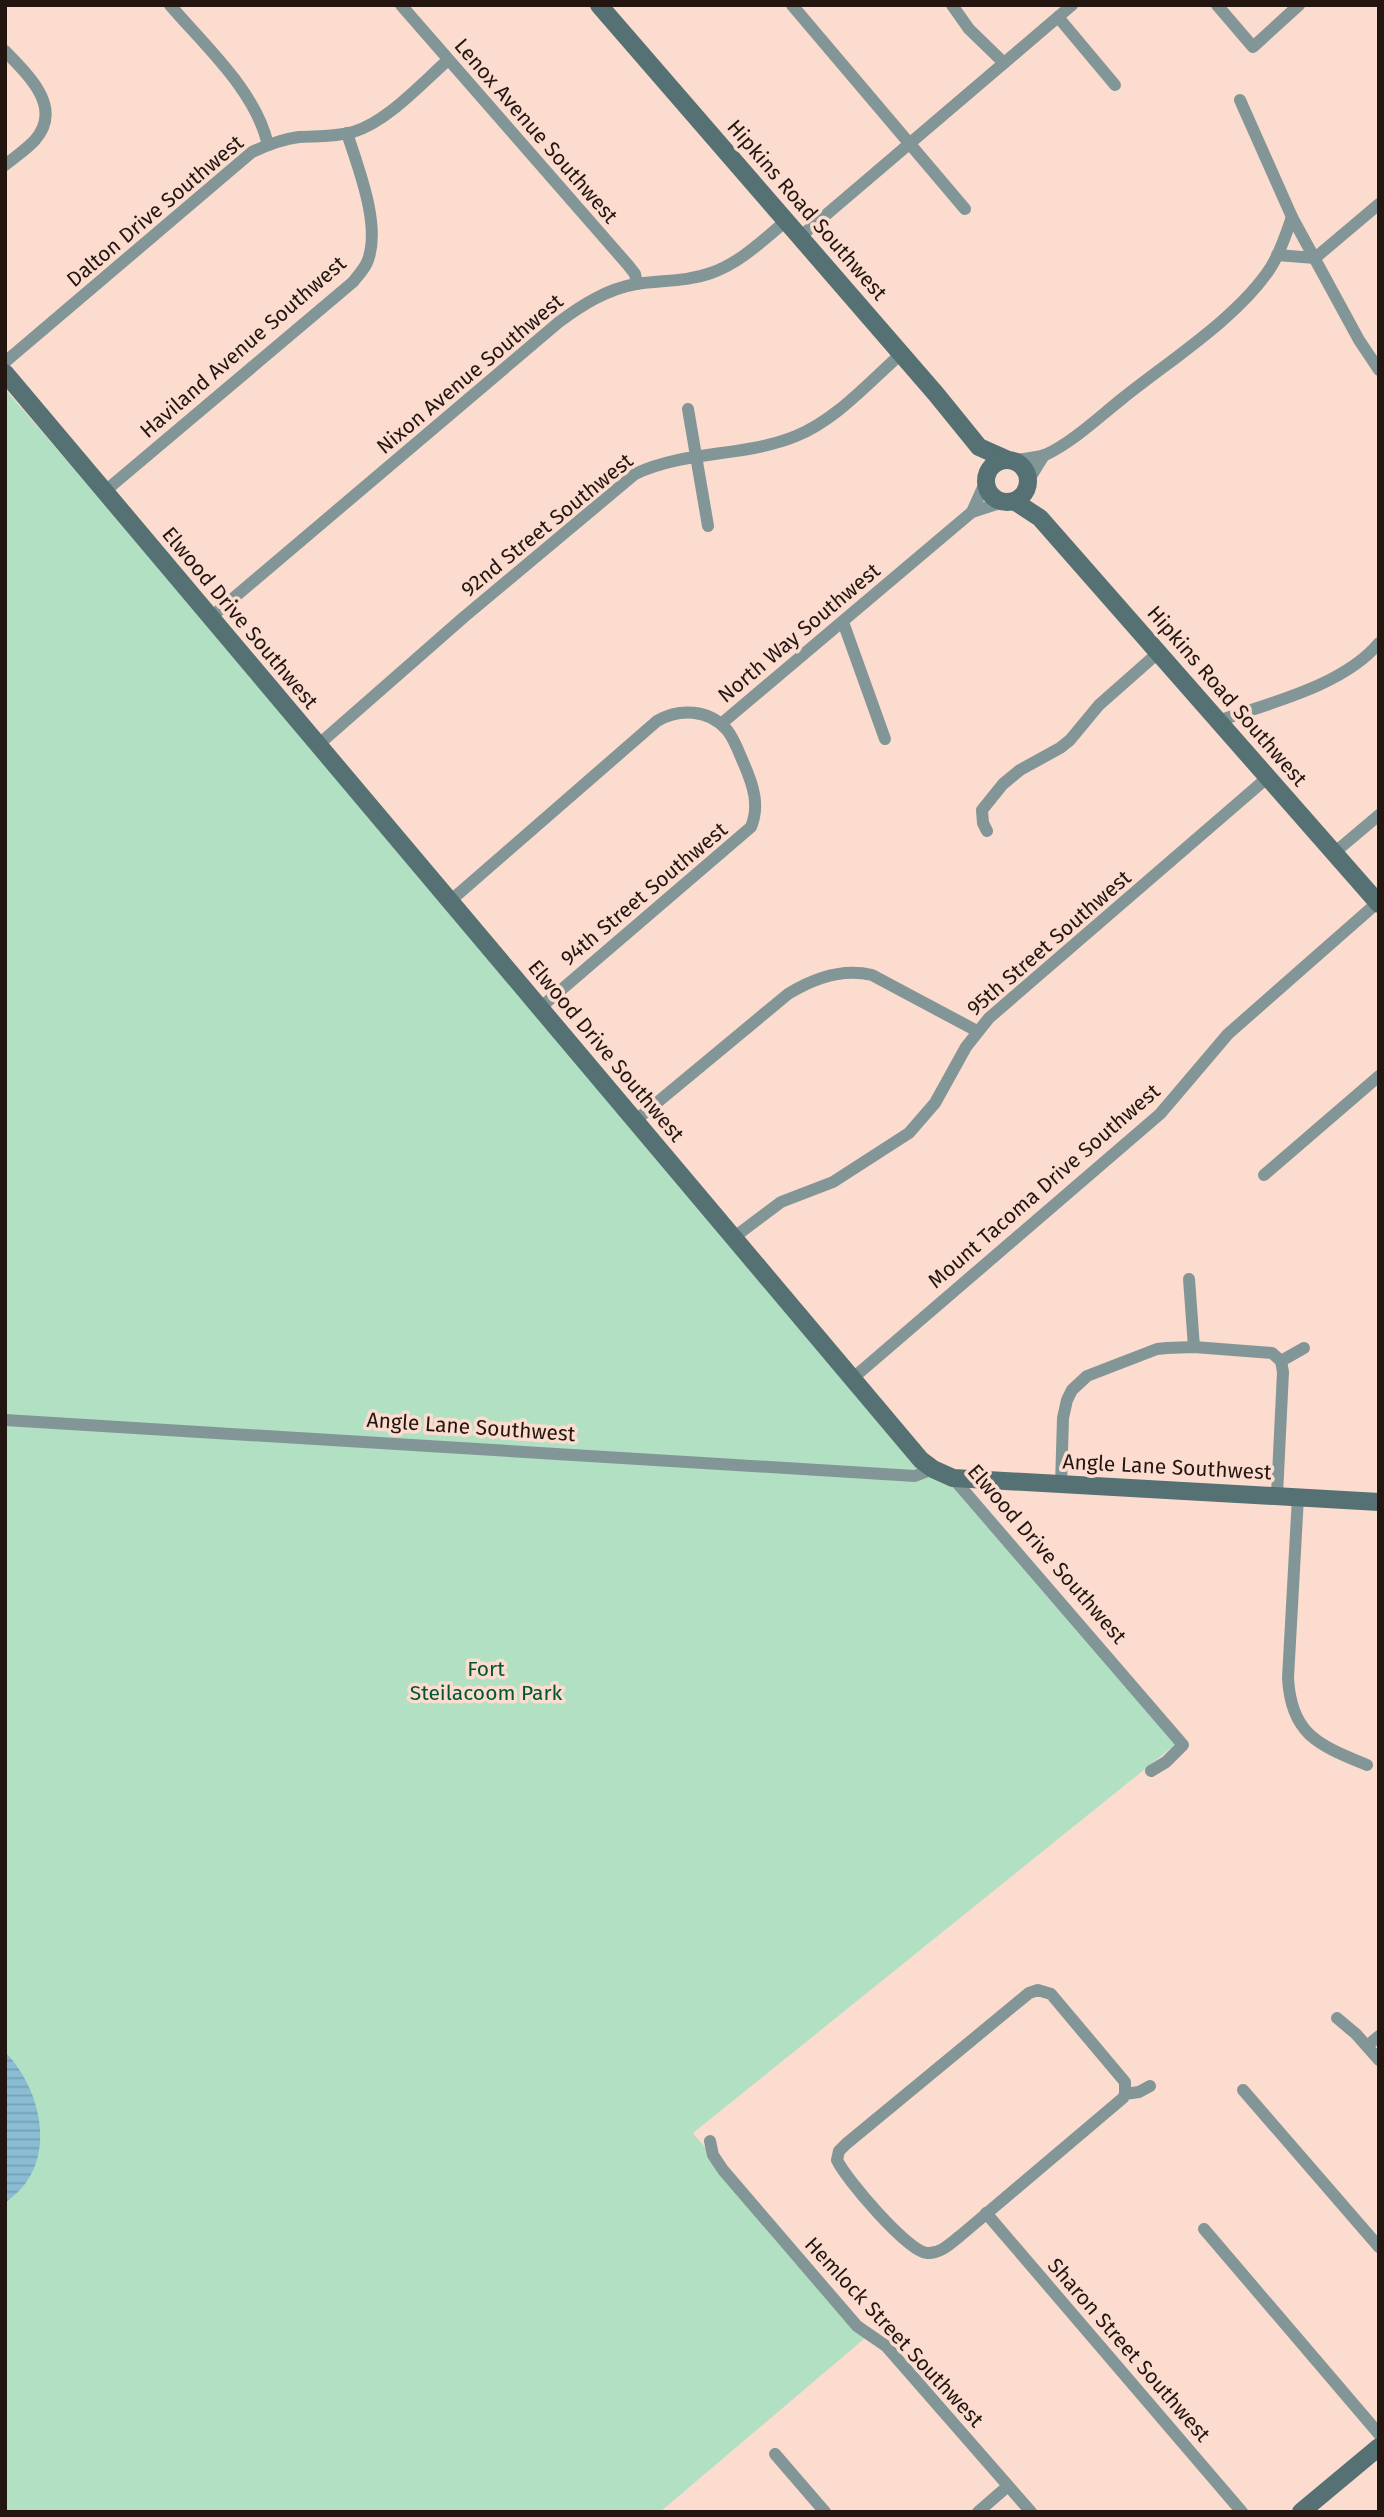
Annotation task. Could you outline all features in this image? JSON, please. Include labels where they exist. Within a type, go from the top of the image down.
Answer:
[{"type":"street","points":[[170,5],[245,93],[260,119],[268,145]]},
{"type":"street","name":"Lenox Avenue Southwest","points":[[401,5],[628,265],[635,274],[637,284]]},
{"type":"street","name":"Hipkins Road Southwest","points":[[599,5],[979,447],[1009,460]]},
{"type":"street","points":[[792,5],[965,209]]},
{"type":"street","points":[[952,5],[969,29],[1004,63]]},
{"type":"street","points":[[800,237],[1072,5]]},
{"type":"street","points":[[1217,5],[1254,47],[1299,5]]},
{"type":"street","points":[[1058,18],[1115,85]]},
{"type":"street","points":[[5,51],[37,86],[44,97],[46,108],[46,119],[35,139],[5,165]]},
{"type":"street","name":"Dalton Drive Southwest","points":[[5,362],[252,152],[300,137],[328,137],[372,124],[448,60]]},
{"type":"street","points":[[1240,100],[1292,217],[1359,340],[1376,361]]},
{"type":"street","name":"Haviland Avenue Southwest","points":[[104,492],[361,272],[368,261],[372,237],[365,192],[347,133]]},
{"type":"street","points":[[1277,256],[1315,258],[1379,204]]},
{"type":"street","points":[[1044,455],[993,464],[985,479],[991,496],[1018,493],[1044,455],[1088,426],[1209,330],[1254,288],[1270,268],[1292,217]]},
{"type":"street","name":"Nixon Avenue Southwest","points":[[209,618],[559,322],[599,297],[637,284],[674,282],[712,273],[750,251],[786,220]]},
{"type":"street","name":"92nd Street Southwest","points":[[318,745],[464,617],[635,474],[657,463],[774,443],[806,432],[832,415],[901,354]]},
{"type":"street","name":"Elwood Drive Southwest","points":[[5,373],[921,1460],[953,1478],[1183,1745],[1166,1762],[1151,1771]]},
{"type":"street","points":[[688,410],[708,526]]},
{"type":"street","name":"Hipkins Road Southwest","points":[[979,447],[985,479]]},
{"type":"street","points":[[1009,460],[1024,468],[1018,493]]},
{"type":"street","name":"North Way Southwest","points":[[972,512],[985,479]]},
{"type":"street","name":"Hipkins Road Southwest","points":[[1018,493],[1378,904]]},
{"type":"street","name":"North Way Southwest","points":[[449,902],[657,721],[677,713],[691,712],[721,724],[972,512],[1018,493]]},
{"type":"street","points":[[843,622],[885,739]]},
{"type":"street","points":[[1218,721],[1332,678],[1359,663],[1379,643]]},
{"type":"street","points":[[987,831],[982,810],[1003,783],[1027,765],[1070,740],[1099,705],[1158,652]]},
{"type":"street","name":"94th Street Southwest","points":[[540,1008],[751,827],[755,809],[754,786],[734,742],[721,724]]},
{"type":"street","name":"95th Street Southwest","points":[[733,1238],[780,1202],[843,1177],[909,1133],[935,1103],[977,1031],[989,1018],[1268,778]]},
{"type":"street","points":[[1334,853],[1379,815]]},
{"type":"street","name":"Mount Tacoma Drive Southwest","points":[[852,1377],[1160,1114],[1228,1034],[1378,904]]},
{"type":"street","points":[[636,1120],[788,994],[803,985],[827,977],[854,971],[872,975],[977,1031]]},
{"type":"street","points":[[1264,1175],[1379,1076]]},
{"type":"street","points":[[1189,1279],[1194,1347]]},
{"type":"street","points":[[1061,1485],[1063,1418],[1067,1401],[1081,1380],[1157,1349],[1194,1347],[1272,1353],[1281,1361],[1283,1372],[1277,1495]]},
{"type":"street","points":[[1281,1361],[1304,1348]]},
{"type":"street","name":"Angle Lane Southwest","points":[[5,1420],[915,1476],[933,1469]]},
{"type":"street","name":"Angle Lane Southwest","points":[[953,1478],[1379,1502]]},
{"type":"street","points":[[1298,1497],[1289,1698],[1297,1721],[1309,1736],[1323,1747],[1367,1765]]},
{"type":"street","points":[[1038,1990],[1051,1994],[1125,2082],[1125,2094],[945,2248],[928,2253],[919,2251],[893,2230],[838,2164],[839,2151],[1029,1993],[1038,1990]]},
{"type":"street","points":[[1337,2018],[1379,2060]]},
{"type":"street","points":[[1367,2046],[1379,2036]]},
{"type":"street","points":[[1125,2094],[1139,2092],[1150,2086]]},
{"type":"street","points":[[1243,2090],[1379,2247]]},
{"type":"street","name":"Hemlock Street Southwest","points":[[710,2141],[713,2155],[723,2170],[857,2326],[886,2346],[1031,2512]]},
{"type":"street","name":"Sharon Street Southwest","points":[[986,2213],[1242,2512]]},
{"type":"street","points":[[1204,2229],[1379,2434]]},
{"type":"street","points":[[1301,2512],[1379,2447]]},
{"type":"street","points":[[775,2454],[825,2512]]},
{"type":"street","points":[[978,2512],[1008,2486]]},
{"type":"green space","name":"Fort Steilacoom Park","points":[[5,389],[1176,1744],[693,2133],[865,2338],[660,2512],[5,2512]]},
{"type":"water","points":[[5,2052],[26,2081],[38,2115],[40,2134],[34,2168],[23,2187],[5,2203]]}]
